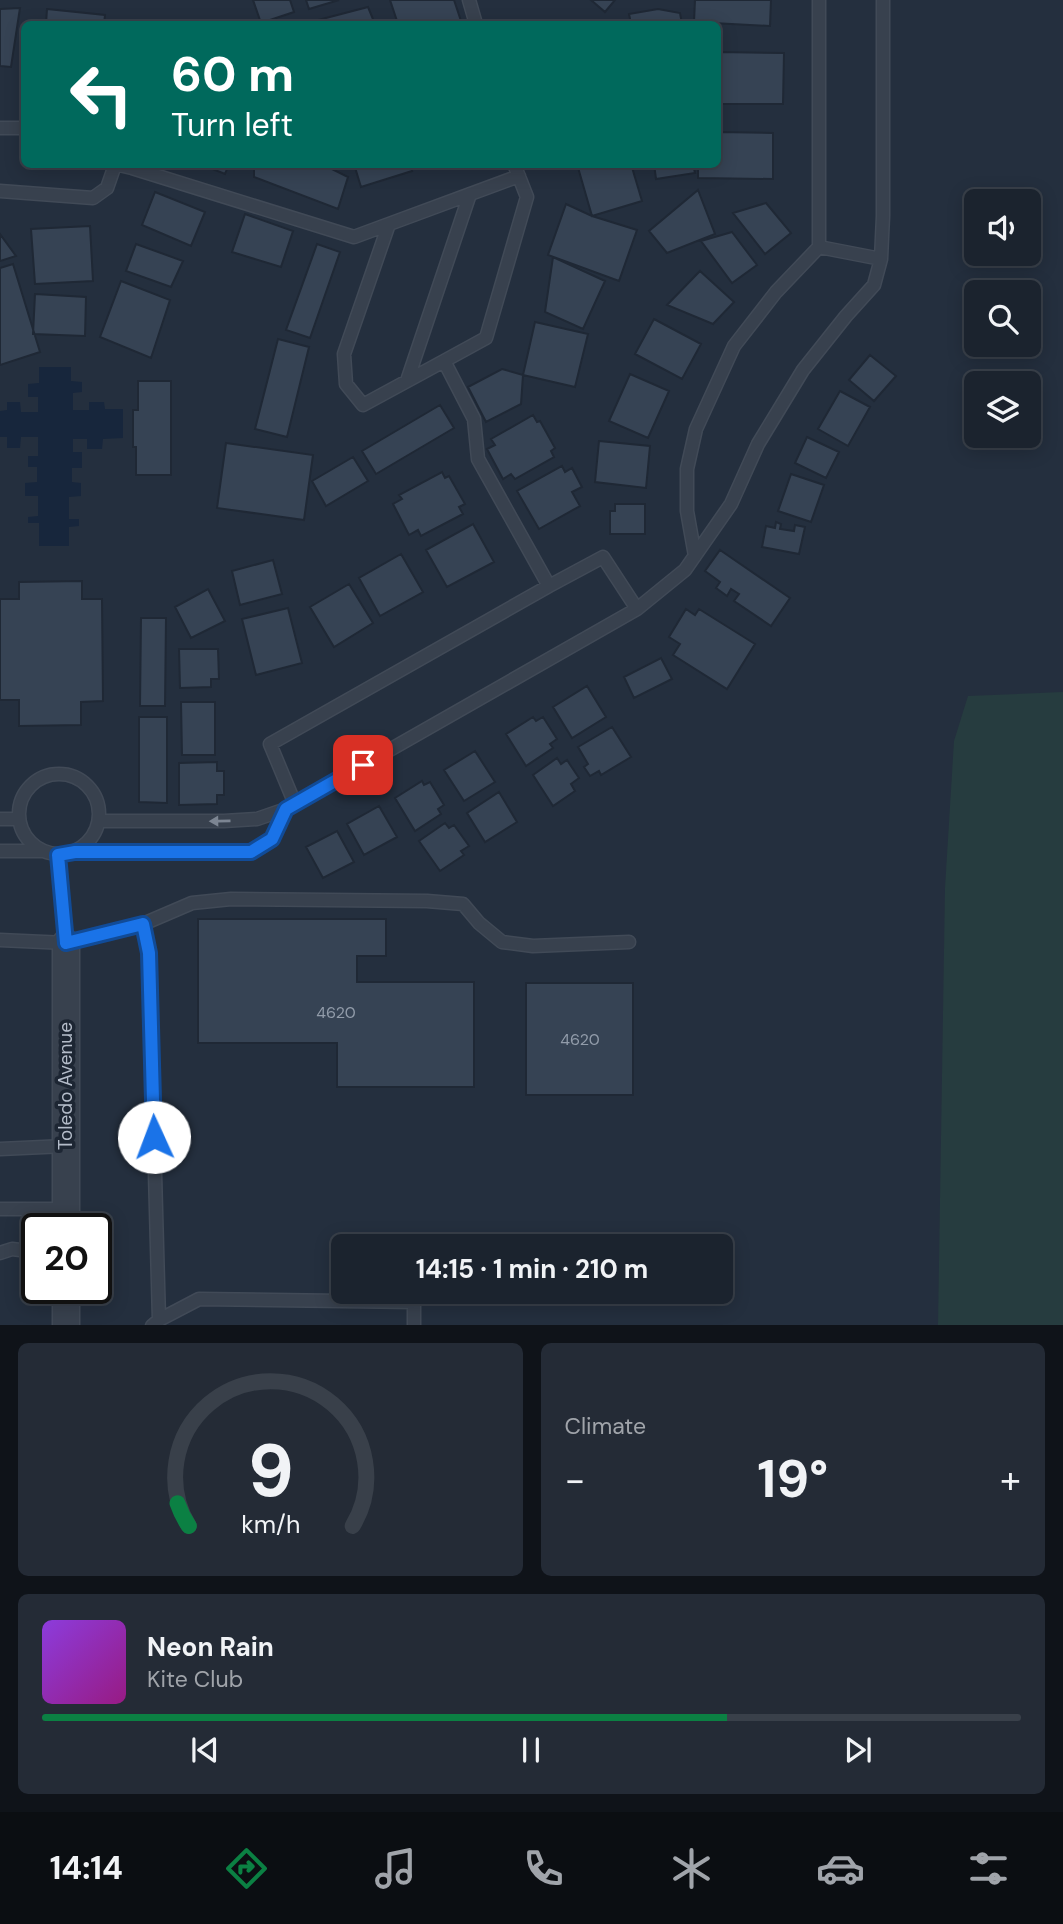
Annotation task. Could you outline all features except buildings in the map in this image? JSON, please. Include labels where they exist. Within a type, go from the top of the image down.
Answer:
[{"type":"street","name":"Toledo Avenue","points":[[66,943],[66,1213]]},
{"type":"street","points":[[66,1304],[66,1325]]},
{"type":"lane","points":[[469,0],[475,21]]},
{"type":"lane","points":[[695,555],[687,511],[687,469],[696,429],[734,346],[776,292],[819,247],[819,0]]},
{"type":"lane","points":[[99,821],[257,819],[291,806],[638,609],[685,570],[730,504],[758,444],[803,370],[874,285],[880,259],[883,216],[883,0]]},
{"type":"lane","points":[[0,128],[21,128]]},
{"type":"lane","points":[[0,191],[93,198],[107,188],[114,168]]},
{"type":"lane","points":[[132,168],[354,237],[389,224],[470,194],[516,170],[527,197],[486,338],[363,405],[346,384],[344,354],[389,224]]},
{"type":"lane","points":[[407,381],[470,194]]},
{"type":"lane","points":[[819,247],[880,259]]},
{"type":"lane","points":[[444,361],[474,419],[478,459],[549,586]]},
{"type":"lane","points":[[75,852],[95,834],[99,807],[86,784],[75,777],[48,775],[26,790],[20,802],[19,819],[20,828],[27,840],[37,849],[49,854],[251,852],[272,839],[291,806],[270,744],[603,557],[638,609]]},
{"type":"lane","points":[[0,820],[19,819]]},
{"type":"lane","points":[[0,851],[43,851]]},
{"type":"lane","points":[[58,855],[66,943]]},
{"type":"lane","points":[[0,940],[66,943],[143,924],[192,903],[231,899],[427,901],[463,904],[502,942],[533,946],[629,942]]},
{"type":"lane","points":[[143,924],[149,953],[155,1323],[199,1299],[414,1302],[414,1325]]},
{"type":"lane","points":[[0,1149],[65,1146]]},
{"type":"lane","points":[[0,1209],[26,1213]]},
{"type":"lane","points":[[0,1253],[12,1249],[21,1250]]},
{"type":"green space","points":[[1063,692],[1063,1325],[938,1325],[945,888],[954,741],[968,696]]},
{"type":"water","points":[[39,367],[71,367],[71,381],[82,382],[82,392],[73,393],[73,410],[89,410],[89,402],[104,402],[105,409],[123,409],[123,438],[103,439],[102,449],[87,449],[87,439],[73,439],[73,452],[82,452],[82,468],[72,468],[72,482],[81,483],[81,496],[69,497],[69,519],[79,519],[79,526],[69,527],[69,546],[39,546],[39,523],[28,523],[28,517],[38,516],[38,496],[25,496],[25,483],[37,482],[37,467],[28,467],[28,456],[38,456],[38,437],[21,437],[20,448],[7,448],[7,437],[0,437],[0,411],[7,410],[7,402],[20,402],[21,412],[38,412],[38,397],[28,397],[28,384],[39,383]]},
{"type":"route","points":[[154,1137],[149,953],[143,924],[66,943],[58,855],[75,852],[251,852],[272,839],[286,809],[363,765]]}]
